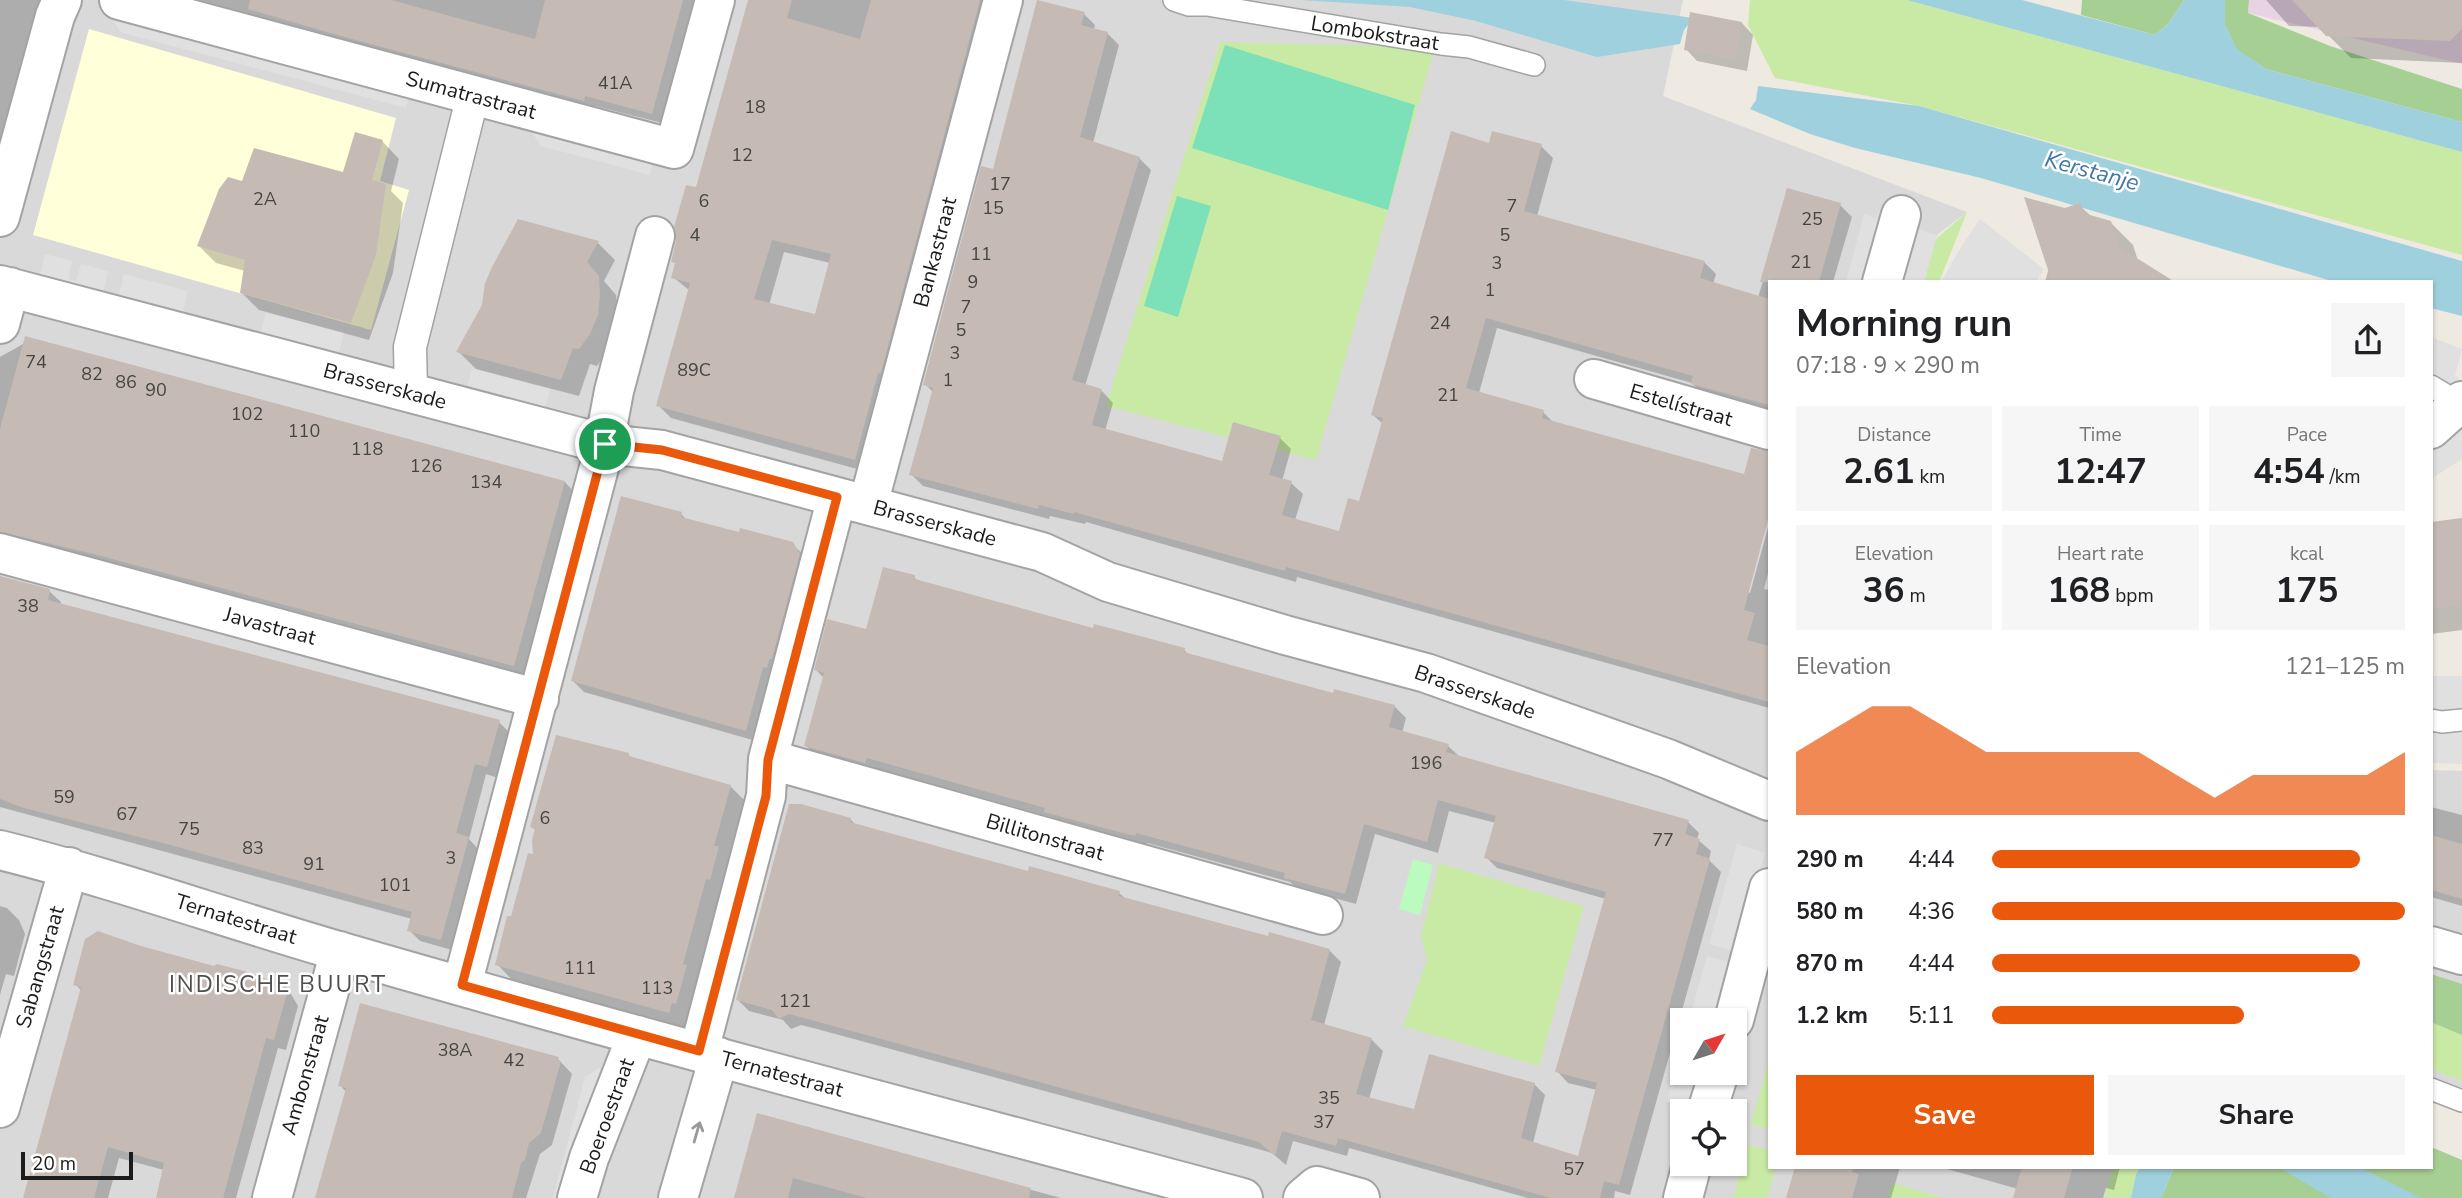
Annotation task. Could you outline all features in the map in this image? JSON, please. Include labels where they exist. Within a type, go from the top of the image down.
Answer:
[{"type":"street","points":[[0,217],[55,16],[62,0]]},
{"type":"street","name":"Sumatrastraat","points":[[119,0],[674,149],[715,0]]},
{"type":"street","name":"Bankastraat","points":[[709,1054],[766,796],[768,760],[853,501],[1003,0]]},
{"type":"street","points":[[411,393],[410,346],[473,95]]},
{"type":"street","points":[[1883,280],[1901,215]]},
{"type":"street","points":[[462,985],[605,444],[614,391],[655,236]]},
{"type":"street","points":[[0,324],[5,286]]},
{"type":"street","name":"Brasserskade","points":[[5,286],[605,444],[662,450],[1042,552],[1108,582],[1285,635],[1426,673],[1668,759],[1768,801]]},
{"type":"street","name":"Estelístraat","points":[[1594,379],[1768,430]]},
{"type":"street","points":[[2433,426],[2451,397]]},
{"type":"street","name":"Javastraat","points":[[0,553],[539,699]]},
{"type":"street","name":"Billitonstraat","points":[[768,760],[1323,915]]},
{"type":"street","name":"Ternatestraat","points":[[0,850],[69,867],[340,951],[637,1035],[1243,1198]]},
{"type":"street","name":"Sabangstraat","points":[[0,1108],[69,867]]},
{"type":"street","points":[[1747,1010],[1768,894]]},
{"type":"street","points":[[2433,947],[2462,955]]},
{"type":"street","name":"Ambonstraat","points":[[272,1198],[340,951]]},
{"type":"street","name":"Boeroestraat","points":[[578,1198],[589,1158],[637,1035]]},
{"type":"street","points":[[678,1198],[709,1054]]},
{"type":"street","points":[[1683,1198],[1689,1176]]},
{"type":"street","points":[[1303,1198],[1317,1186],[1360,1198]]},
{"type":"lane","name":"Lombokstraat","points":[[1174,0],[1189,5],[1207,5],[1469,47],[1534,65]]},
{"type":"lane","points":[[2433,720],[2462,720]]},
{"type":"lane","points":[[2433,1090],[2462,1101]]},
{"type":"shaded area","points":[[0,0],[1683,0],[1663,96],[1967,212],[1937,235],[1925,280],[1768,280],[1768,1169],[2170,1169],[2152,1198],[0,1198]]},
{"type":"shaded area","points":[[2249,0],[2462,0],[2462,64],[2248,13]]},
{"type":"shaded area","points":[[107,9],[411,90],[406,108],[120,32]]},
{"type":"shaded area","points":[[89,29],[396,118],[380,181],[409,190],[371,330],[33,235]]},
{"type":"shaded area","points":[[523,119],[655,153],[650,175],[541,146]]},
{"type":"shaded area","points":[[1864,214],[1887,221],[1872,280],[1847,280]]},
{"type":"shaded area","points":[[1980,219],[2044,269],[2037,280],[1942,280]]},
{"type":"shaded area","points":[[1915,228],[1937,235],[1925,280],[1901,280]]},
{"type":"shaded area","points":[[45,254],[72,261],[68,279],[76,281],[81,264],[108,271],[103,294],[39,277]]},
{"type":"shaded area","points":[[124,274],[188,291],[182,314],[118,297]]},
{"type":"shaded area","points":[[266,313],[344,332],[338,355],[260,336]]},
{"type":"shaded area","points":[[2433,338],[2462,349],[2455,375],[2462,381],[2462,459],[2433,478]]},
{"type":"shaded area","points":[[472,368],[550,389],[545,411],[466,391]]},
{"type":"shaded area","points":[[2433,676],[2462,676],[2462,764],[2433,763]]},
{"type":"shaded area","points":[[2433,770],[2462,771],[2462,1089],[2433,1078]]},
{"type":"shaded area","points":[[1737,844],[1765,853],[1737,952],[1709,944]]},
{"type":"shaded area","points":[[1707,956],[1733,963],[1720,1008],[1692,1008]]},
{"type":"shaded area","points":[[601,1067],[565,1198],[553,1198],[585,1077]]},
{"type":"shaded area","points":[[1672,1085],[1700,1085],[1696,1099],[1670,1099],[1670,1103],[1667,1102]]},
{"type":"green space","points":[[1750,0],[1907,0],[2462,152],[2462,255],[1919,106],[1775,78],[1748,25]]},
{"type":"green space","points":[[2082,0],[2184,0],[2168,24],[2155,35],[2081,15]]},
{"type":"green space","points":[[2225,0],[2249,0],[2248,13],[2330,46],[2462,89],[2462,122],[2266,69],[2237,50],[2225,25]]},
{"type":"green space","points":[[1220,42],[1435,47],[1316,460],[1106,406]]},
{"type":"green space","points":[[1225,45],[1415,105],[1388,210],[1192,148]]},
{"type":"green space","points":[[1177,196],[1211,206],[1178,317],[1144,306]]},
{"type":"green space","points":[[1967,212],[1940,280],[1925,280],[1936,239]]},
{"type":"green space","points":[[1413,859],[1433,865],[1420,915],[1399,909]]},
{"type":"green space","points":[[1439,863],[1584,906],[1539,1066],[1403,1026],[1427,960],[1421,936]]},
{"type":"green space","points":[[2433,975],[2462,984],[2462,1035],[2433,1023]]},
{"type":"green space","points":[[2433,1023],[2462,1035],[2462,1081],[2433,1070]]},
{"type":"green space","points":[[1768,1064],[1768,1129],[1751,1124]]},
{"type":"green space","points":[[1748,1145],[1768,1150],[1768,1169],[1775,1169],[1767,1198],[1733,1198],[1739,1176],[1747,1176]]},
{"type":"green space","points":[[2433,1148],[2462,1160],[2462,1198],[2161,1198],[2173,1169],[2433,1169]]},
{"type":"green space","points":[[2112,1169],[2139,1169],[2131,1198],[2104,1198]]},
{"type":"green space","points":[[1892,1183],[1945,1198],[1888,1198]]},
{"type":"water","points":[[1301,0],[1564,0],[1693,18],[1684,30],[1680,44],[1597,57],[1476,21],[1410,7]]},
{"type":"water","points":[[1907,0],[2022,0],[2155,35],[2168,24],[2184,0],[2225,0],[2225,25],[2237,49],[2266,69],[2462,122],[2462,152]]},
{"type":"water","name":"Kerstanje","points":[[1758,86],[1919,106],[2462,261],[2462,316],[2433,309],[2433,280],[2328,280],[1981,178],[1855,148],[1810,134],[1750,109],[1756,100]]},
{"type":"water","points":[[2139,1169],[2173,1169],[2161,1198],[2131,1198]]},
{"type":"water","points":[[2281,1169],[2363,1169],[2421,1198],[2331,1198]]},
{"type":"building","points":[[250,0],[391,0],[535,39],[545,0],[683,0],[652,114],[585,96],[584,101],[341,36],[248,9]]},
{"type":"building","points":[[748,0],[792,0],[787,18],[860,39],[871,0],[980,0],[881,373],[878,373],[855,460],[656,406],[690,283],[671,278],[675,263],[671,262],[676,241],[674,227],[686,185],[696,187]],"holes":[[[772,240],[831,254],[815,314],[754,299]]]},
{"type":"building","points":[[1037,0],[1085,12],[1081,25],[1108,32],[1080,137],[1140,157],[1072,380],[1102,389],[1092,425],[1222,461],[1233,422],[1281,436],[1269,475],[1292,481],[1282,515],[1339,531],[1348,498],[1359,501],[1383,418],[1371,415],[1451,131],[1489,143],[1492,131],[1542,144],[1524,211],[1705,261],[1700,278],[1768,299],[1768,405],[1691,384],[1693,376],[1486,318],[1466,388],[1544,410],[1542,418],[1744,474],[1751,448],[1768,451],[1768,520],[1744,610],[1755,613],[1747,640],[1768,646],[1768,702],[1286,567],[1285,571],[1074,512],[1039,505],[1038,509],[909,475],[933,388],[923,385],[981,166],[993,169]]},
{"type":"building","points":[[2292,0],[2462,0],[2462,29],[2450,41],[2326,36]]},
{"type":"building","points":[[1690,12],[1742,22],[1735,60],[1684,50]]},
{"type":"building","points":[[355,132],[383,140],[372,180],[386,184],[376,255],[351,323],[240,293],[245,260],[197,246],[219,189],[228,177],[242,181],[254,148],[343,172]]},
{"type":"building","points":[[1787,188],[1841,203],[1820,280],[1760,282]]},
{"type":"building","points":[[2024,197],[2065,208],[2080,203],[2083,213],[2111,221],[2119,247],[2172,280],[2051,280]]},
{"type":"building","points":[[518,219],[599,241],[587,262],[599,276],[598,315],[590,334],[579,349],[573,348],[561,380],[456,352],[482,305],[485,283]]},
{"type":"building","points":[[25,336],[565,481],[514,666],[90,553],[0,532],[0,429]]},
{"type":"building","points":[[621,496],[682,512],[681,517],[739,532],[740,528],[793,542],[800,554],[772,659],[769,659],[767,668],[763,667],[746,731],[571,681]]},
{"type":"building","points":[[2462,518],[2462,605],[2433,609],[2433,522]]},
{"type":"building","points":[[883,567],[915,575],[915,579],[1093,628],[1094,624],[1185,648],[1184,652],[1333,693],[1334,689],[1395,705],[1389,727],[1449,744],[1446,752],[1689,820],[1685,834],[1700,839],[1696,854],[1710,859],[1619,1185],[1604,1181],[1600,1198],[1551,1198],[1338,1138],[1336,1146],[1282,1131],[1275,1156],[1259,1142],[789,1014],[779,1019],[772,1010],[736,1000],[789,804],[801,804],[851,818],[850,822],[969,855],[1028,871],[1029,866],[1120,891],[1119,896],[1268,936],[1269,932],[1330,949],[1311,1020],[1372,1038],[1356,1094],[1414,1109],[1429,1054],[1535,1083],[1521,1138],[1578,1156],[1597,1083],[1555,1072],[1606,892],[1484,858],[1496,816],[1438,800],[1427,842],[1364,824],[1345,894],[1284,878],[1285,873],[1136,833],[1135,836],[1044,812],[1045,808],[867,758],[865,763],[804,746],[824,673],[814,670],[827,619],[866,629]]},
{"type":"building","points":[[0,576],[50,589],[48,600],[500,720],[487,767],[475,764],[456,833],[469,837],[441,940],[407,931],[412,912],[163,843],[24,808],[0,799]]},
{"type":"building","points":[[556,735],[629,753],[629,756],[731,785],[714,846],[719,846],[710,880],[706,879],[683,964],[687,965],[676,1004],[672,1003],[669,1013],[495,965],[507,916],[511,916],[528,853],[533,854],[532,840],[535,829],[530,827]]},
{"type":"building","points":[[2433,836],[2462,844],[2462,899],[2433,891]]},
{"type":"building","points":[[98,931],[141,946],[267,979],[276,974],[287,993],[274,1040],[266,1038],[223,1198],[156,1198],[164,1163],[108,1147],[94,1198],[23,1198],[81,987],[73,985],[85,939]]},
{"type":"building","points":[[360,1003],[559,1057],[558,1060],[561,1061],[541,1133],[529,1143],[512,1198],[315,1198],[346,1088],[338,1086]]},
{"type":"building","points":[[757,1113],[1031,1188],[1029,1198],[867,1198],[793,1178],[788,1198],[734,1198]]},
{"type":"building","points":[[1794,1169],[1853,1169],[1852,1172],[1859,1174],[1852,1198],[1786,1198]]},
{"type":"building","points":[[2021,1169],[2072,1169],[2064,1198],[2013,1198]]},
{"type":"district","name":"INDISCHE BUURT","points":[[278,984]]},
{"type":"route","points":[[605,444],[662,450],[837,497],[768,760],[766,796],[699,1051],[462,985],[605,444]]}]
